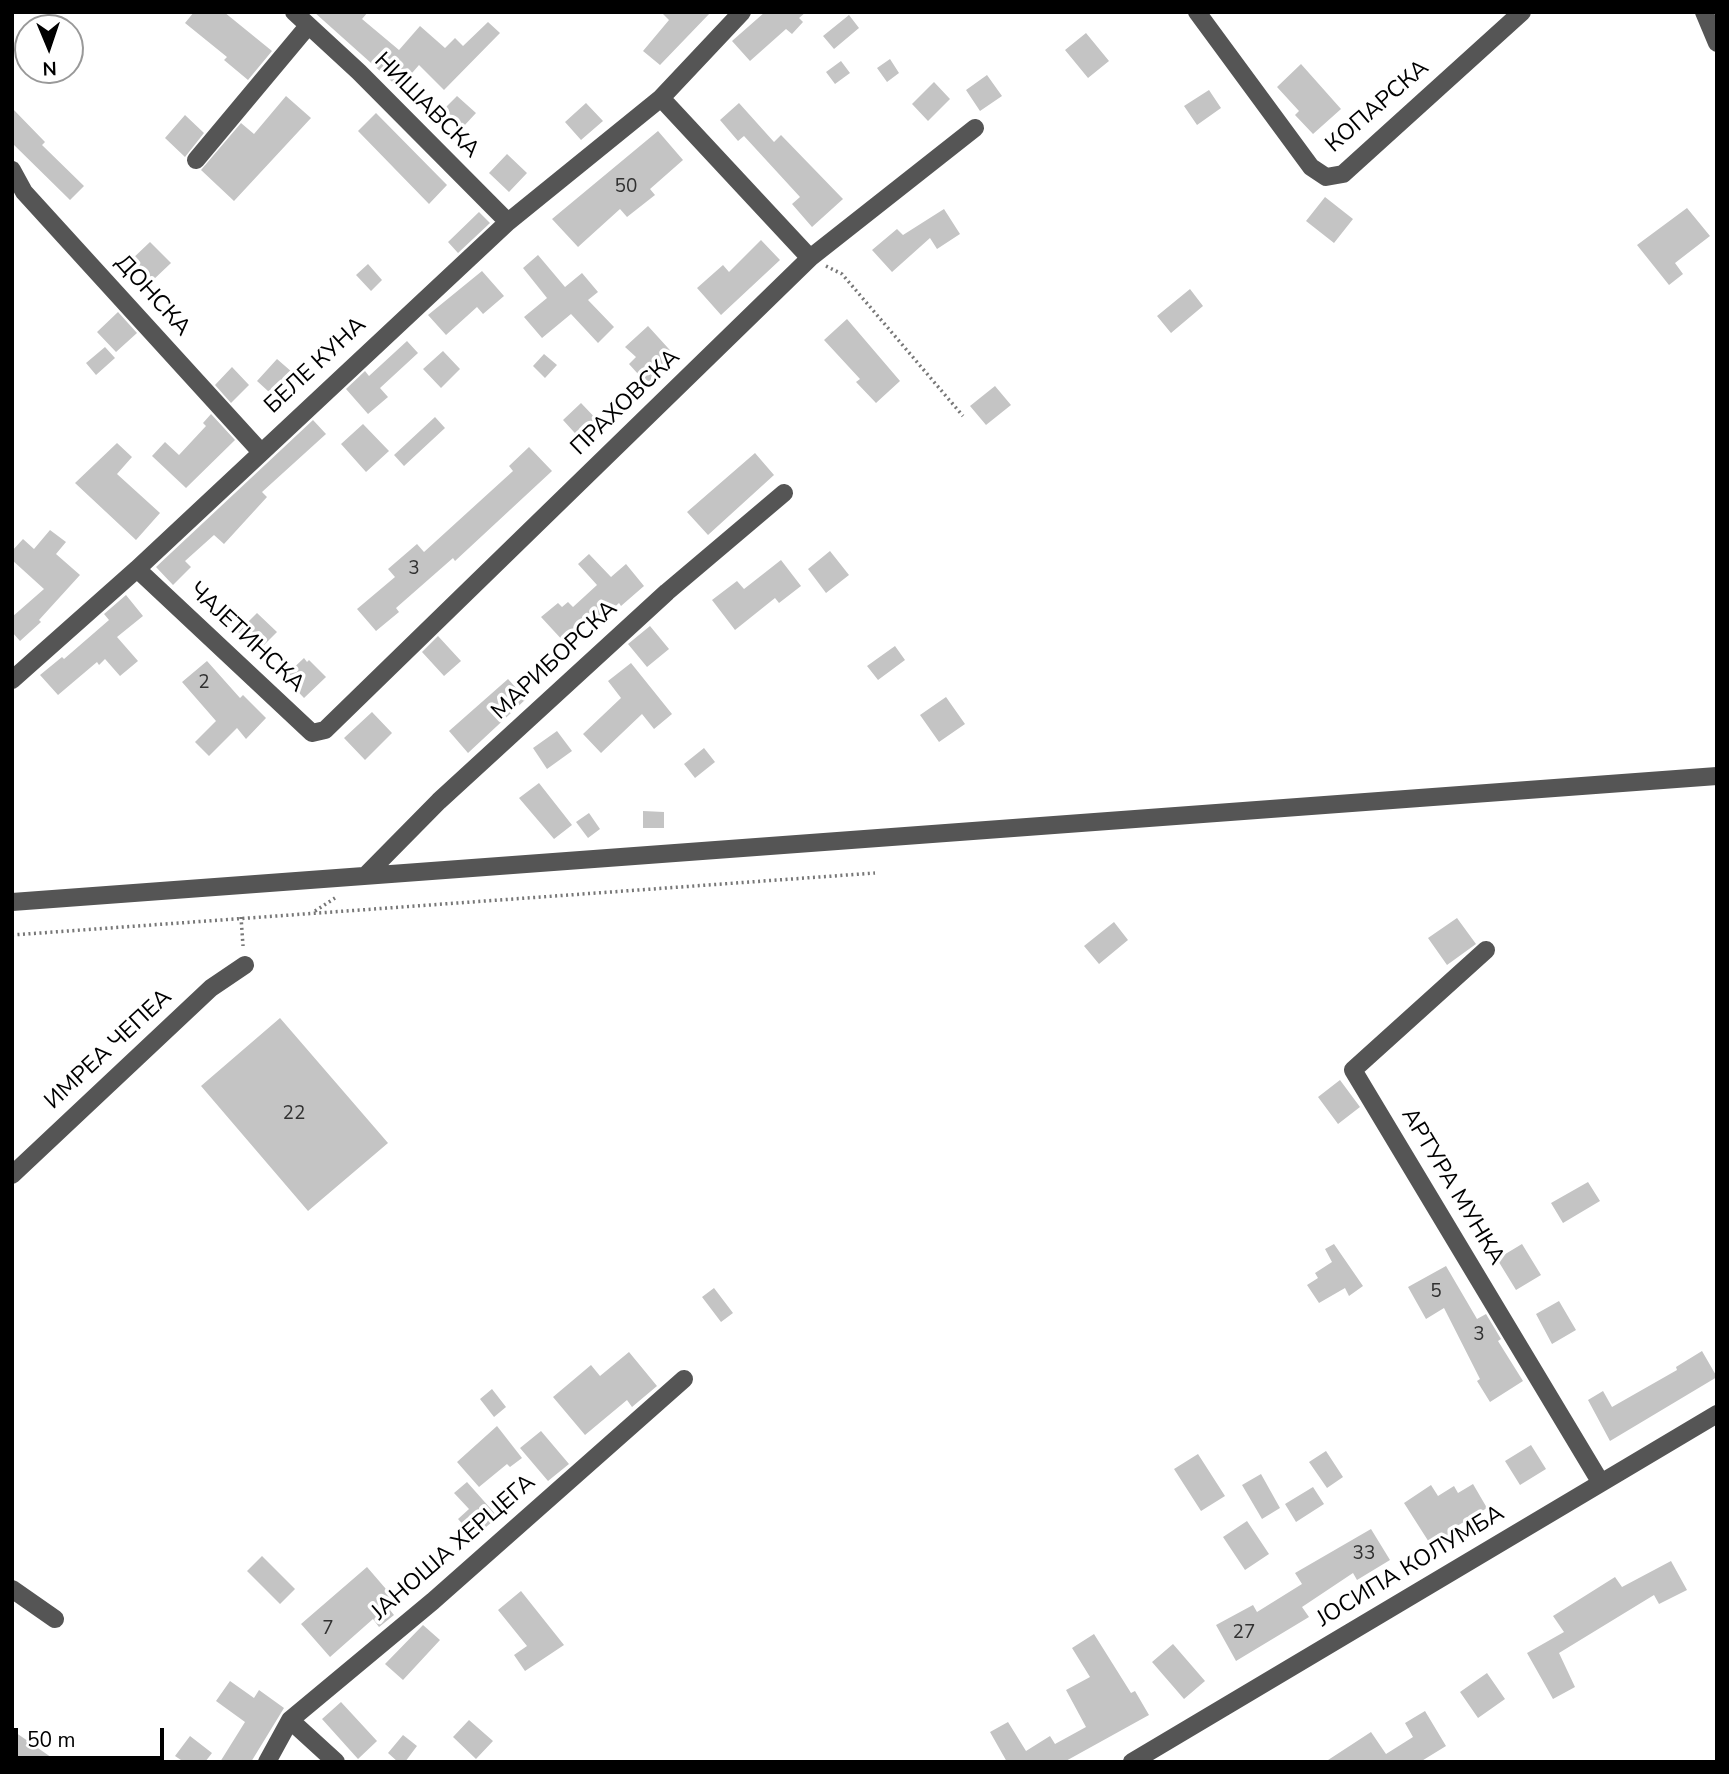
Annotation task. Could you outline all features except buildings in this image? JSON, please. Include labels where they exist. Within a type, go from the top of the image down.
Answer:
[{"type":"street","name":"НИШАВСКА","points":[[294,12],[508,222]]},
{"type":"street","name":"БЕЛЕ КУНА","points":[[12,680],[137,569],[260,451],[508,222],[662,98],[741,12]]},
{"type":"street","name":"КОПАРСКА","points":[[1196,12],[1311,167],[1326,177],[1343,174],[1522,12]]},
{"type":"street","points":[[1704,12],[1717,43]]},
{"type":"street","points":[[196,160],[309,26]]},
{"type":"street","points":[[662,98],[810,258]]},
{"type":"street","name":"ПРАХОВСКА","points":[[325,730],[810,258],[975,128]]},
{"type":"street","name":"ДОНСКА","points":[[12,170],[18,199],[260,451]]},
{"type":"street","name":"МАРИБОРСКА","points":[[367,874],[439,801],[647,610],[784,493]]},
{"type":"street","name":"ЧАЈЕТИНСКА","points":[[137,569],[312,733],[325,730]]},
{"type":"street","points":[[12,902],[1717,776]]},
{"type":"street","name":"АРТУРА МУНКА","points":[[1486,950],[1353,1070],[1601,1483]]},
{"type":"street","name":"ИМРЕА ЧЕПЕА","points":[[12,1175],[211,988],[244,965]]},
{"type":"street","name":"ЈАНОША ХЕРЦЕГА","points":[[267,1762],[290,1720],[433,1601],[684,1379]]},
{"type":"street","name":"ЈОСИПА КОЛУМБА","points":[[1132,1762],[1717,1414]]},
{"type":"street","points":[[12,1589],[55,1619]]},
{"type":"street","points":[[290,1720],[336,1762]]},
{"type":"path","points":[[810,258],[842,274],[963,416]]},
{"type":"path","points":[[12,934],[875,873]]},
{"type":"path","points":[[242,917],[244,965]]}]
